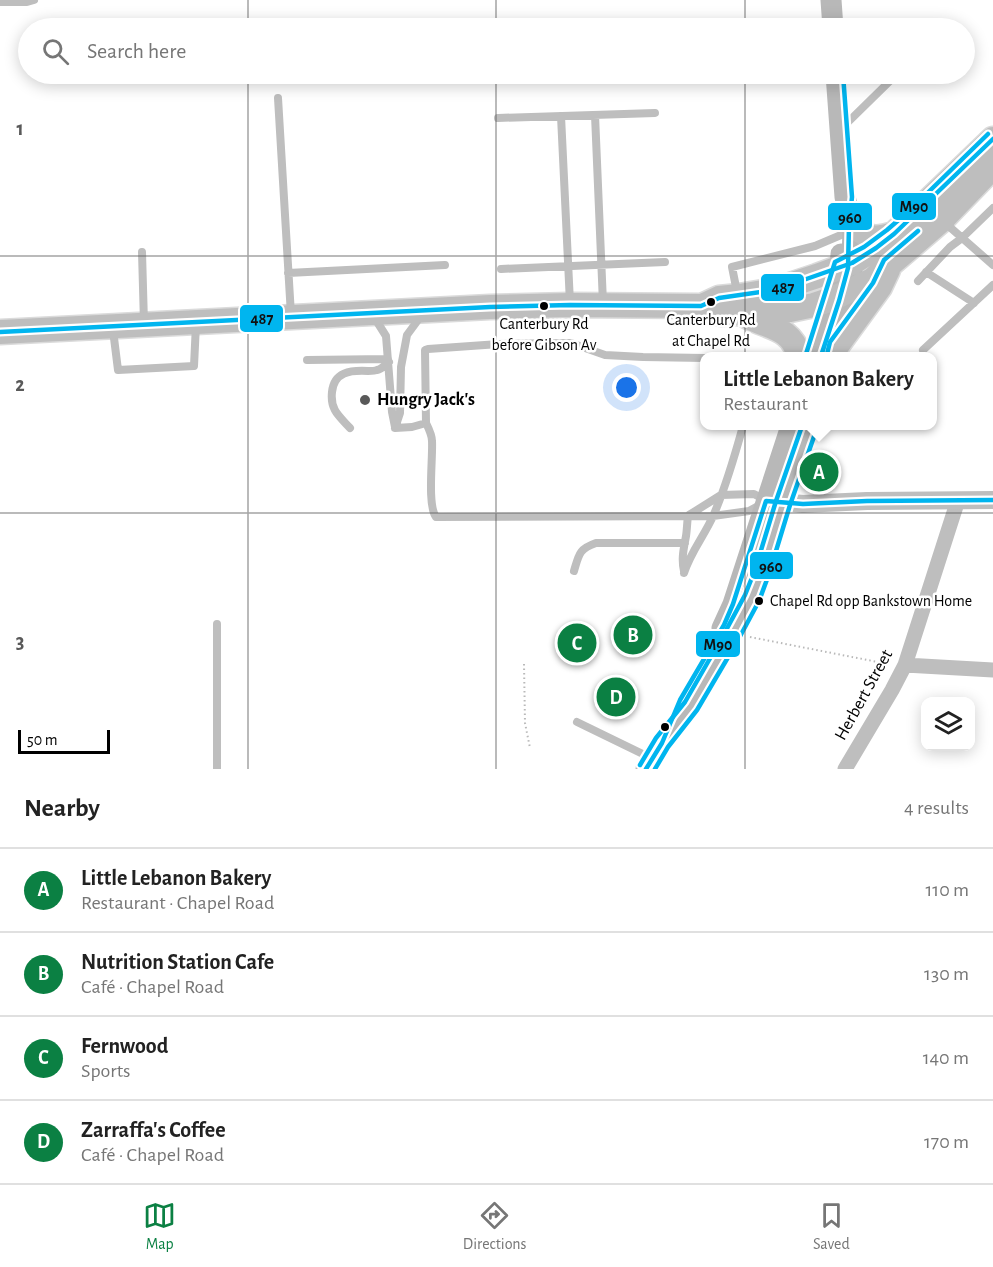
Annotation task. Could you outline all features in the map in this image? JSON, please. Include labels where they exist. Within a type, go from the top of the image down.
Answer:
[{"type":"highway","points":[[740,305],[847,265],[876,248],[894,234],[993,139]]},
{"type":"highway","points":[[0,332],[425,310],[570,305],[701,306],[719,298],[740,305],[790,310],[814,305],[872,280],[942,220],[993,167]]},
{"type":"highway","points":[[847,230],[873,238],[894,234]]},
{"type":"highway","points":[[835,351],[880,287],[890,265]]},
{"type":"highway","points":[[740,305],[781,331],[794,344],[797,352]]},
{"type":"main road","points":[[831,0],[832,18]]},
{"type":"main road","points":[[815,352],[842,294],[847,265],[847,230],[837,84]]},
{"type":"main road","points":[[835,351],[851,305],[842,294]]},
{"type":"main road","points":[[775,502],[789,430]]},
{"type":"main road","points":[[653,757],[680,700],[724,625],[775,502],[808,430]]},
{"type":"street","name":"Herbert Street","points":[[845,769],[887,700],[905,665],[958,500]]},
{"type":"street","points":[[775,502],[803,504],[993,500]]},
{"type":"street","points":[[905,665],[993,670]]},
{"type":"lane","points":[[0,2],[34,0]]},
{"type":"lane","points":[[840,129],[887,84]]},
{"type":"lane","points":[[278,98],[291,317]]},
{"type":"lane","points":[[498,118],[655,113]]},
{"type":"lane","points":[[595,115],[603,305]]},
{"type":"lane","points":[[561,116],[570,305]]},
{"type":"lane","points":[[918,281],[950,247],[993,208]]},
{"type":"lane","points":[[942,220],[993,264]]},
{"type":"lane","points":[[740,305],[732,267],[815,246],[847,230]]},
{"type":"lane","points":[[142,252],[145,325]]},
{"type":"lane","points":[[501,269],[665,262]]},
{"type":"lane","points":[[288,273],[446,265]]},
{"type":"lane","points":[[926,272],[974,303]]},
{"type":"lane","points":[[923,350],[993,285]]},
{"type":"lane","points":[[395,428],[400,413],[401,367],[407,335],[425,310]]},
{"type":"lane","points":[[371,313],[386,336],[395,428]]},
{"type":"lane","points":[[112,326],[118,370],[194,366],[196,322]]},
{"type":"lane","points":[[700,358],[605,355],[571,343],[447,346],[424,350],[426,423],[432,439],[434,514],[436,517],[713,516],[749,511],[775,502]]},
{"type":"lane","points":[[307,360],[388,360]]},
{"type":"lane","points":[[350,428],[334,411],[331,398],[333,383],[342,374],[381,369],[388,360]]},
{"type":"lane","points":[[395,428],[426,423]]},
{"type":"lane","points":[[688,516],[682,562],[684,573],[694,549],[713,516],[742,430]]},
{"type":"lane","points":[[688,516],[721,495],[754,494],[775,502]]},
{"type":"lane","points":[[574,571],[579,555],[586,547],[596,543],[685,543]]},
{"type":"lane","points":[[217,624],[217,769]]},
{"type":"lane","points":[[577,722],[653,757]]},
{"type":"path","points":[[743,636],[888,664]]},
{"type":"path","points":[[524,664],[525,723],[530,748]]},
{"type":"transit line","name":"960","points":[[822,352],[848,268],[852,197],[844,84]]},
{"type":"transit line","name":"M90","points":[[807,352],[835,262],[864,247],[887,230],[988,134]]},
{"type":"transit line","name":"487","points":[[0,332],[490,307],[701,306],[719,298],[775,290],[852,263],[894,234],[993,139]]},
{"type":"transit line","name":"M90","points":[[828,352],[830,342],[873,283],[884,260],[918,231]]},
{"type":"transit line","name":"M90","points":[[640,765],[656,738],[685,702],[745,595],[801,430]]},
{"type":"transit line","name":"960","points":[[655,769],[668,747],[697,710],[759,601],[816,430]]},
{"type":"transit line","name":"487","points":[[646,769],[662,743],[680,700],[724,625],[766,501],[803,504],[993,500]]},
{"type":"place","name":"Canterbury Rd at Chapel Rd","points":[[711,302]]},
{"type":"place","name":"Canterbury Rd before Gibson Av","points":[[544,306]]},
{"type":"place","name":"Hungry Jack's","points":[[365,400]]},
{"type":"place","name":"Little Lebanon Bakery","points":[[819,472]]},
{"type":"place","name":"Chapel Rd opp Bankstown Home","points":[[759,601]]},
{"type":"place","name":"Nutrition Station Cafe","points":[[633,635]]},
{"type":"place","name":"Fernwood","points":[[577,643]]},
{"type":"place","name":"Zarraffa's Coffee","points":[[616,697]]}]
